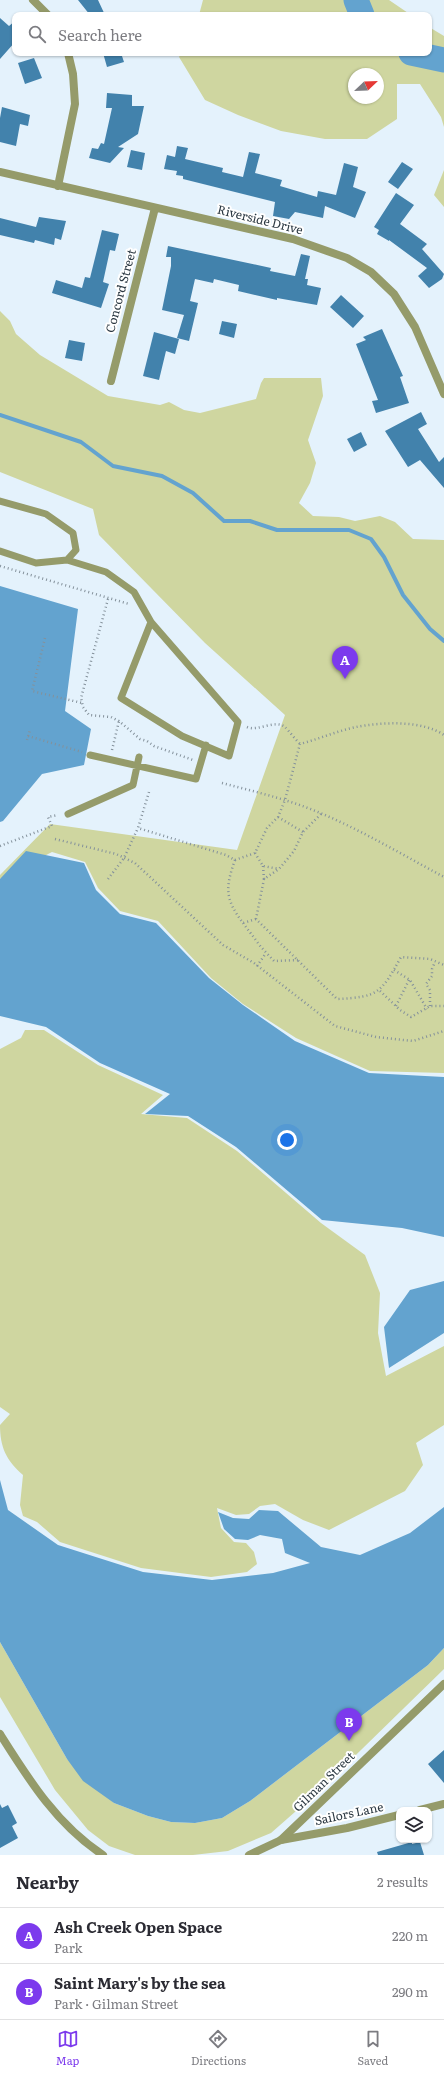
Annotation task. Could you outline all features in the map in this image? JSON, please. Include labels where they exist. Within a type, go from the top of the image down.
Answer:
[{"type":"street","points":[[33,0],[45,12]]},
{"type":"street","points":[[58,186],[75,104],[73,74],[69,56]]},
{"type":"street","name":"Riverside Drive","points":[[0,172],[293,239],[331,252],[358,264],[379,279],[394,294],[402,305],[415,327],[444,394]]},
{"type":"street","name":"Concord Street","points":[[111,381],[155,208]]},
{"type":"street","name":"Gilman Street","points":[[249,1855],[281,1840],[444,1684]]},
{"type":"street","points":[[0,1734],[42,1799],[68,1828],[86,1844],[103,1855]]},
{"type":"street","points":[[432,1807],[444,1804]]},
{"type":"street","name":"Sailors Lane","points":[[281,1840],[347,1828],[396,1816]]},
{"type":"lane","points":[[0,501],[46,514],[73,533],[76,550],[67,560]]},
{"type":"lane","points":[[0,551],[36,563],[67,560],[106,572],[134,592],[151,622],[238,722],[229,756],[182,736],[121,698],[151,622]]},
{"type":"lane","points":[[90,755],[196,779],[206,745]]},
{"type":"lane","points":[[68,814],[133,786],[139,758]]},
{"type":"path","points":[[0,566],[143,608]]},
{"type":"path","points":[[45,638],[32,691],[82,703]]},
{"type":"path","points":[[112,751],[119,721]]},
{"type":"path","points":[[238,722],[252,729],[273,725],[285,727],[300,744]]},
{"type":"path","points":[[300,744],[356,727],[407,723],[434,728],[444,735]]},
{"type":"path","points":[[27,740],[30,730]]},
{"type":"path","points":[[28,736],[90,755]]},
{"type":"path","points":[[234,860],[255,853],[266,828],[278,816],[285,800],[300,744]]},
{"type":"path","points":[[222,783],[285,800],[321,814],[362,833],[444,877]]},
{"type":"path","points":[[108,879],[124,858],[138,828],[150,792]]},
{"type":"path","points":[[0,846],[52,826],[48,817],[68,814]]},
{"type":"path","points":[[264,879],[279,869],[294,851],[303,832],[321,814]]},
{"type":"path","points":[[278,816],[303,832]]},
{"type":"path","points":[[138,828],[226,855],[234,860]]},
{"type":"path","points":[[55,839],[124,858],[135,863],[223,945],[257,966],[335,1026],[376,1037],[413,1041],[444,1031]]},
{"type":"path","points":[[255,853],[263,866],[264,879],[256,919]]},
{"type":"path","points":[[234,860],[228,880],[228,890],[232,908],[266,953],[274,961],[298,960]]},
{"type":"path","points":[[263,866],[279,869]]},
{"type":"path","points":[[243,923],[256,919]]},
{"type":"path","points":[[256,919],[337,998],[362,998],[380,991],[401,957],[415,957],[444,965]]},
{"type":"path","points":[[257,966],[266,953]]},
{"type":"path","points":[[380,991],[396,1006],[411,1017],[427,1009],[430,1006],[430,990],[426,984],[432,976],[432,969],[435,962]]},
{"type":"path","points":[[394,970],[410,980],[427,1009]]},
{"type":"path","points":[[396,1006],[410,980]]},
{"type":"path","points":[[430,1006],[444,1006]]},
{"type":"green space","points":[[203,0],[389,0],[407,12],[200,12]]},
{"type":"green space","points":[[432,29],[444,36],[444,127],[441,117],[420,84],[397,84],[397,119],[367,139],[325,139],[281,131],[238,115],[205,100],[180,56],[432,56]]},
{"type":"green space","points":[[444,170],[444,207],[434,195]]},
{"type":"green space","points":[[0,311],[10,321],[16,334],[40,355],[108,396],[160,405],[169,402],[184,410],[200,413],[256,399],[264,378],[321,378],[323,396],[308,440],[316,463],[310,483],[299,503],[313,516],[339,517],[355,521],[380,516],[395,522],[413,539],[444,540],[444,1073],[370,1071],[296,1038],[243,1004],[211,978],[158,921],[120,911],[98,888],[85,862],[52,852],[0,879],[0,875],[50,824],[237,850],[285,715],[205,643],[99,535],[93,509],[0,472]]},
{"type":"green space","points":[[25,1030],[44,1030],[98,1065],[163,1095],[141,1114],[187,1118],[237,1151],[321,1223],[365,1255],[380,1293],[378,1333],[386,1376],[444,1346],[444,1425],[416,1443],[423,1465],[405,1491],[329,1530],[303,1520],[275,1504],[260,1506],[249,1514],[236,1515],[217,1508],[221,1528],[234,1542],[246,1543],[254,1552],[257,1564],[247,1572],[211,1577],[141,1568],[60,1542],[37,1522],[23,1516],[20,1505],[23,1475],[12,1464],[5,1453],[0,1433],[0,1425],[10,1414],[0,1407],[0,1049],[21,1038]]},
{"type":"green space","points":[[0,1642],[67,1759],[114,1803],[148,1816],[171,1822],[195,1823],[222,1818],[250,1801],[428,1665],[444,1648],[444,1669],[320,1790],[271,1833],[228,1851],[193,1855],[135,1855],[109,1846],[88,1830],[55,1790],[0,1697]]},
{"type":"water","points":[[0,586],[78,609],[65,711],[91,729],[84,765],[42,774],[3,821],[0,822]]},
{"type":"water","points":[[26,851],[84,863],[96,890],[120,914],[156,923],[209,978],[243,1005],[295,1041],[369,1073],[444,1077],[444,1237],[402,1228],[322,1220],[236,1147],[188,1116],[145,1114],[170,1094],[100,1063],[46,1027],[0,1016],[0,879]]},
{"type":"water","points":[[444,1281],[444,1333],[389,1368],[384,1327],[410,1290]]},
{"type":"water","points":[[0,1480],[8,1510],[58,1545],[143,1572],[212,1580],[273,1573],[310,1563],[285,1553],[282,1539],[260,1535],[248,1540],[235,1539],[224,1529],[218,1512],[233,1518],[249,1519],[259,1510],[278,1511],[321,1547],[360,1555],[410,1533],[444,1507],[444,1648],[428,1665],[250,1801],[222,1818],[195,1823],[171,1822],[148,1816],[114,1803],[83,1781],[67,1759],[0,1642]]},
{"type":"building","points":[[78,0],[98,0],[104,12],[88,12]]},
{"type":"building","points":[[0,18],[9,26],[12,24],[12,45],[0,59]]},
{"type":"building","points":[[104,56],[122,56],[124,62],[107,67]]},
{"type":"building","points":[[34,58],[42,78],[25,84],[18,63]]},
{"type":"building","points":[[107,93],[132,95],[132,106],[144,106],[138,134],[118,147],[124,148],[110,163],[89,158],[92,148],[98,149],[101,143],[104,144],[112,108],[106,108]]},
{"type":"building","points":[[2,107],[30,115],[28,126],[20,124],[16,146],[0,142],[0,118]]},
{"type":"building","points":[[177,146],[188,148],[185,159],[223,168],[222,172],[243,177],[249,152],[260,154],[255,173],[282,180],[280,186],[317,197],[318,191],[336,195],[344,163],[358,167],[353,187],[366,192],[355,218],[325,206],[323,218],[295,212],[289,219],[273,216],[275,202],[183,179],[183,176],[176,175],[177,171],[164,169],[167,155],[175,157]]},
{"type":"building","points":[[131,150],[145,153],[142,170],[127,167]]},
{"type":"building","points":[[402,162],[413,169],[398,189],[388,182]]},
{"type":"building","points":[[396,193],[414,205],[400,224],[427,244],[422,249],[444,274],[442,279],[429,288],[418,276],[427,268],[389,240],[377,234],[379,230],[374,227]]},
{"type":"building","points":[[39,217],[66,221],[61,240],[55,238],[54,245],[35,240],[34,243],[0,235],[0,218],[36,227]]},
{"type":"building","points":[[102,230],[119,234],[115,251],[110,250],[103,282],[109,284],[101,308],[52,293],[56,280],[82,288],[85,277],[90,278]]},
{"type":"building","points":[[168,246],[271,268],[270,271],[295,276],[301,254],[310,256],[305,279],[308,279],[307,285],[321,288],[317,305],[277,298],[277,300],[238,291],[239,285],[214,279],[213,283],[195,279],[190,301],[198,303],[189,341],[177,338],[184,315],[162,310],[171,266],[171,257],[166,257]]},
{"type":"building","points":[[341,295],[364,316],[353,328],[330,307]]},
{"type":"building","points":[[222,321],[237,324],[234,338],[219,334]]},
{"type":"building","points":[[382,329],[403,376],[400,377],[409,403],[376,413],[372,401],[378,400],[356,344],[366,340],[363,337]]},
{"type":"building","points":[[154,332],[179,339],[175,354],[166,351],[159,380],[143,376]]},
{"type":"building","points":[[69,340],[85,343],[82,361],[65,358]]},
{"type":"building","points":[[421,412],[427,424],[418,429],[439,462],[444,457],[444,488],[420,460],[408,467],[385,431]]},
{"type":"building","points":[[361,432],[367,445],[354,452],[347,439]]},
{"type":"building","points":[[444,1750],[444,1783],[428,1764]]},
{"type":"building","points":[[0,1804],[2,1808],[8,1805],[17,1823],[12,1826],[18,1838],[0,1848]]},
{"type":"building","points":[[408,1843],[420,1843],[424,1855],[378,1855],[377,1852]]},
{"type":"waterway","points":[[356,0],[361,12]]},
{"type":"waterway","points":[[425,56],[444,60]]},
{"type":"waterway","points":[[0,415],[81,442],[113,466],[162,476],[193,493],[224,521],[250,521],[277,530],[349,530],[371,539],[384,557],[403,595],[430,629],[444,641]]},
{"type":"place","name":"Ash Creek Open Space","points":[[345,679]]},
{"type":"place","name":"Saint Mary's by the sea","points":[[349,1741]]}]
